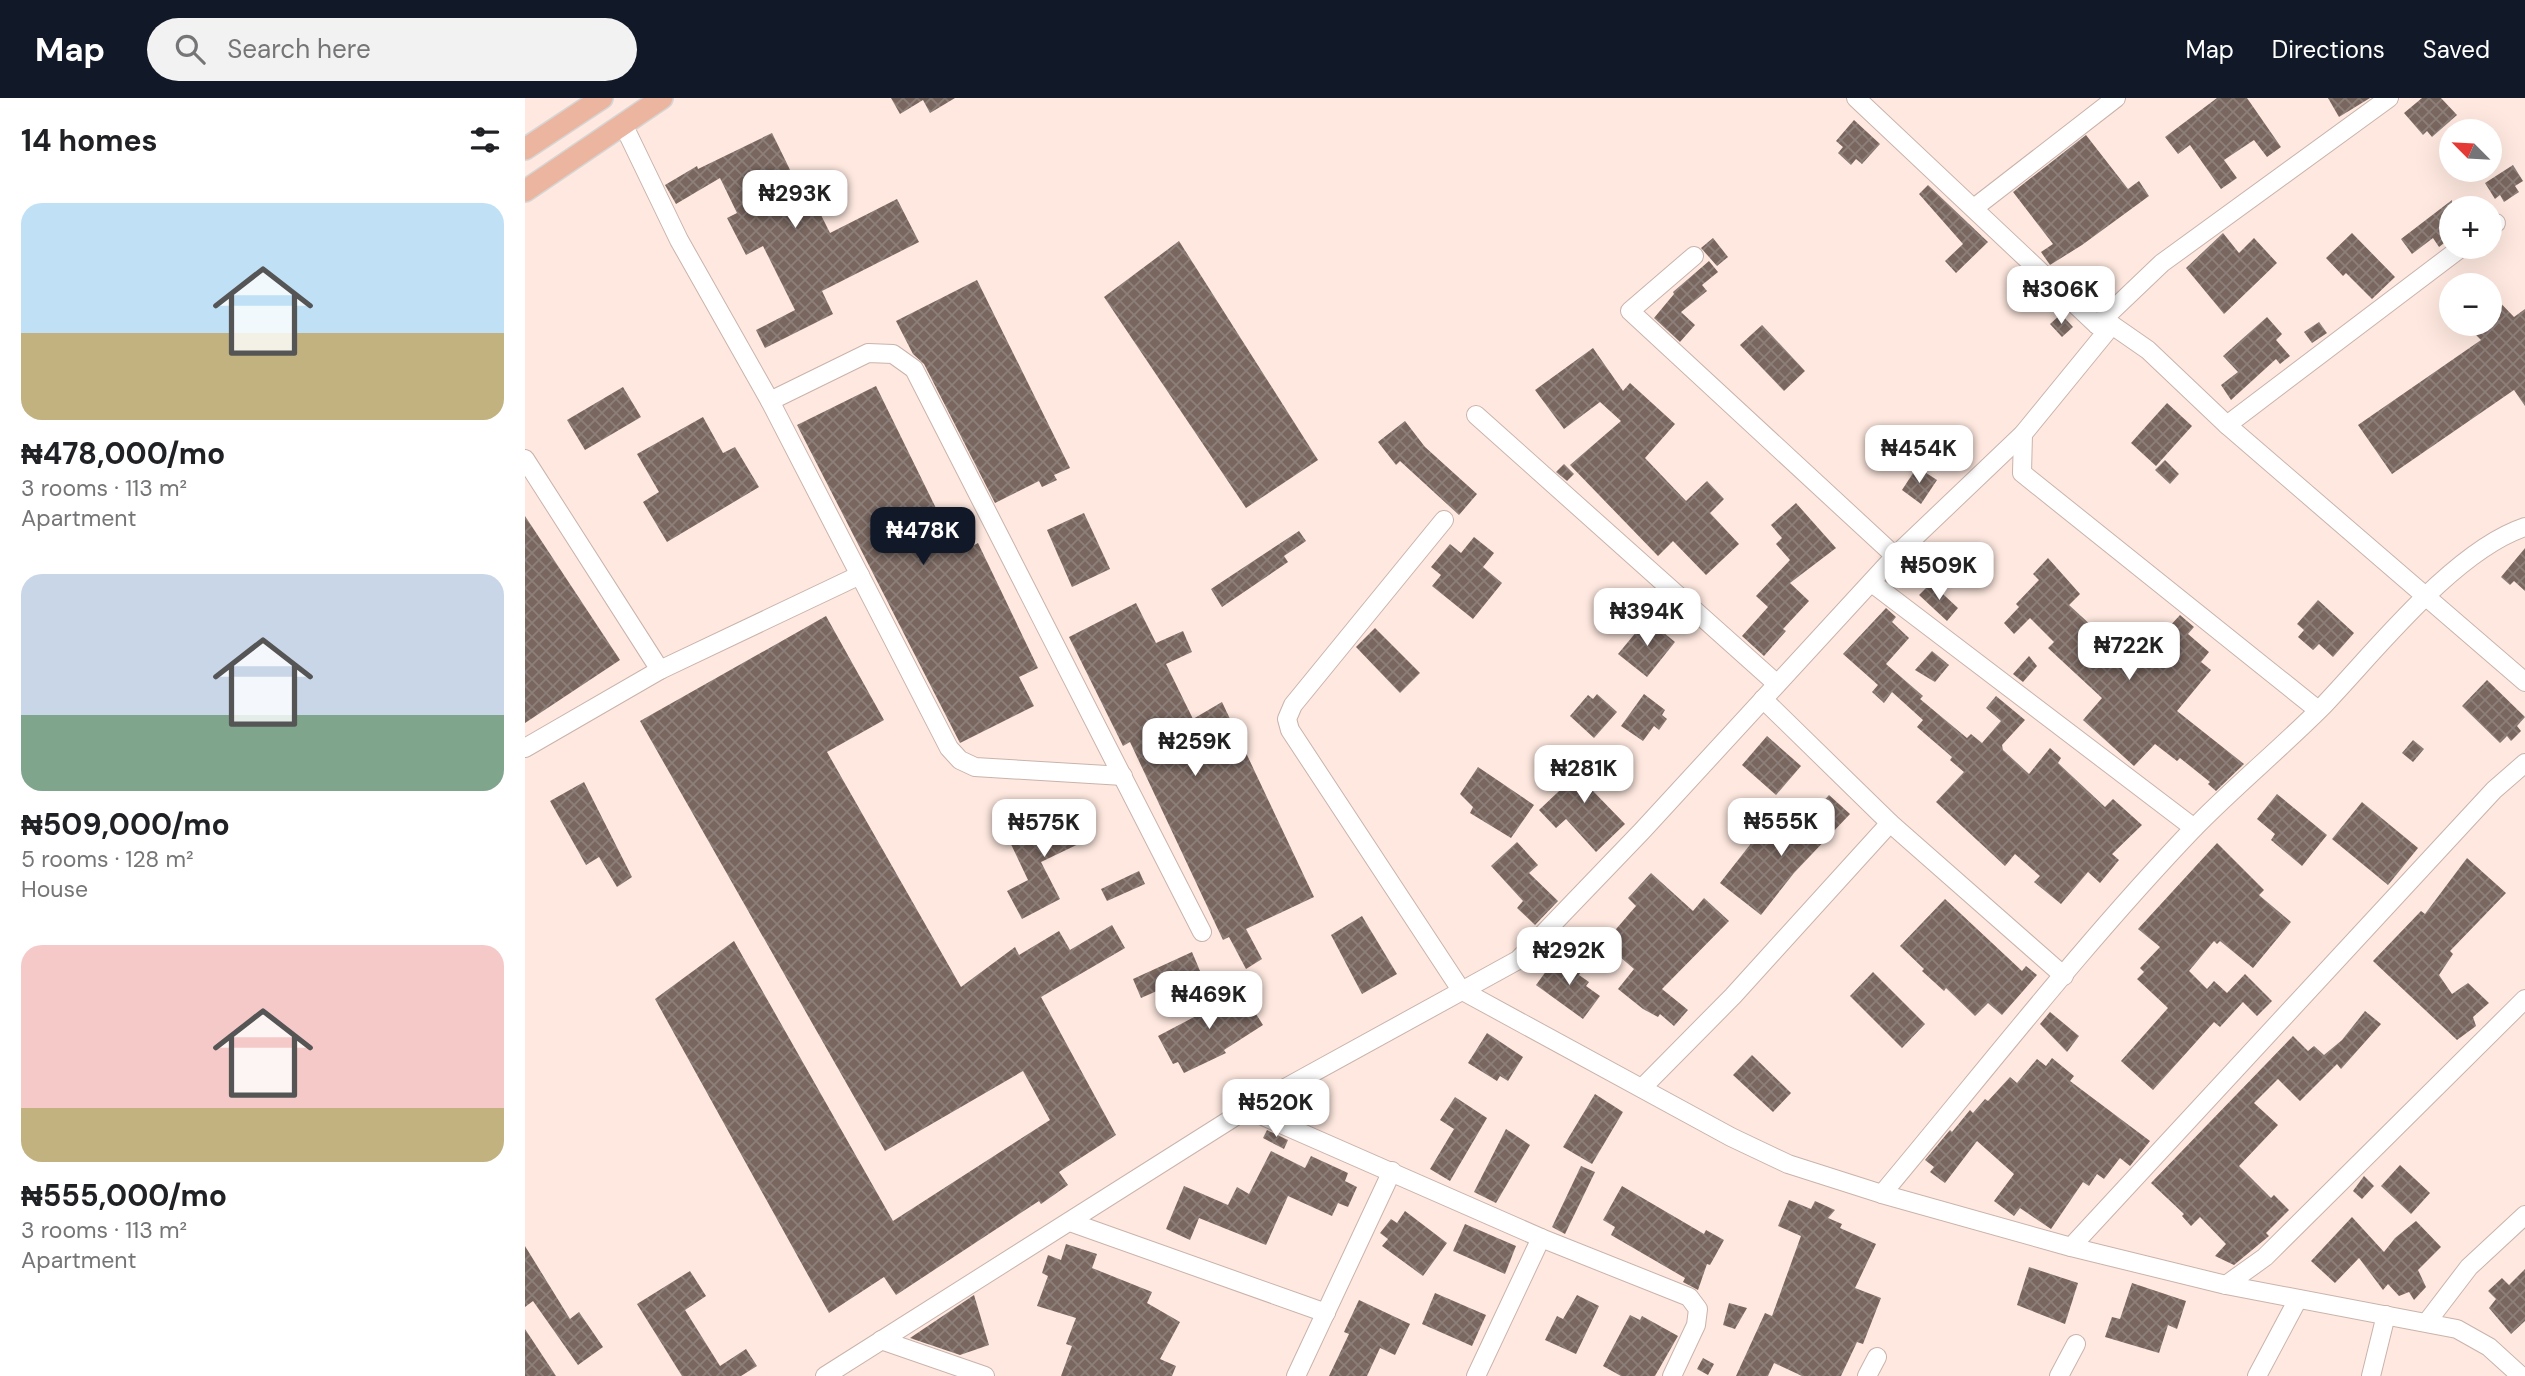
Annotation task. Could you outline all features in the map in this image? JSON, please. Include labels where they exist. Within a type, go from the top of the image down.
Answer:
[{"type":"main road","points":[[525,149],[602,98]]},
{"type":"main road","points":[[525,191],[662,98]]},
{"type":"street","points":[[1856,98],[2105,325],[2148,351],[2227,425],[2525,682]]},
{"type":"street","points":[[1974,208],[2116,98]]},
{"type":"street","points":[[825,1376],[1247,1109],[1518,960],[1642,831],[1895,556],[2023,435],[2105,325],[2161,263],[2389,98]]},
{"type":"street","points":[[623,124],[678,240],[770,401],[949,748],[960,760],[975,767],[1123,776]]},
{"type":"street","points":[[1694,256],[1630,311],[1895,556]]},
{"type":"street","points":[[2227,425],[2446,259]]},
{"type":"street","points":[[770,401],[868,353],[893,354],[914,369],[1202,932]]},
{"type":"street","points":[[1476,415],[1777,684]]},
{"type":"street","points":[[2023,435],[2022,473],[2318,710]]},
{"type":"street","points":[[525,459],[660,670]]},
{"type":"street","points":[[1444,520],[1293,705],[1287,719],[1290,730],[1332,796],[1461,990],[1731,1137],[1788,1164],[1882,1194],[2071,1247],[2226,1285],[2457,1329],[2489,1347],[2521,1376]]},
{"type":"street","points":[[1882,1194],[2064,976],[2195,828],[2318,710],[2425,598],[2483,547],[2525,527]]},
{"type":"street","points":[[525,748],[660,670],[860,575]]},
{"type":"street","points":[[1872,583],[2195,828]]},
{"type":"street","points":[[1763,699],[1889,823],[2064,976]]},
{"type":"street","points":[[2071,1247],[2494,790],[2525,763]]},
{"type":"street","points":[[1642,1088],[1733,996],[1889,823]]},
{"type":"street","points":[[2226,1285],[2265,1257],[2525,999]]},
{"type":"street","points":[[1247,1109],[1541,1238],[1689,1297],[1697,1309],[1696,1325],[1672,1376]]},
{"type":"street","points":[[1296,1376],[1392,1171]]},
{"type":"street","points":[[2427,1322],[2469,1267],[2525,1215]]},
{"type":"street","points":[[1070,1222],[1326,1312]]},
{"type":"street","points":[[1476,1376],[1541,1238]]},
{"type":"street","points":[[2264,1292],[2265,1257]]},
{"type":"street","points":[[2257,1376],[2298,1298]]},
{"type":"street","points":[[2371,1376],[2386,1315]]},
{"type":"street","points":[[881,1340],[985,1376]]},
{"type":"street","points":[[2059,1376],[2076,1344]]},
{"type":"street","points":[[1867,1376],[1877,1357]]},
{"type":"building","points":[[891,98],[955,98],[930,113],[923,100],[900,114]]},
{"type":"building","points":[[2217,98],[2247,98],[2281,147],[2267,157],[2254,140],[2224,160],[2237,178],[2221,189],[2190,145],[2178,154],[2165,137]]},
{"type":"building","points":[[2328,98],[2370,98],[2339,117]]},
{"type":"building","points":[[2422,98],[2441,98],[2457,115],[2452,119],[2439,119],[2439,131],[2432,137],[2427,131],[2423,135],[2404,113]]},
{"type":"building","points":[[1854,120],[1880,144],[1862,164],[1856,159],[1851,165],[1838,153],[1843,147],[1836,141]]},
{"type":"building","points":[[772,133],[796,182],[803,179],[830,233],[897,199],[919,242],[822,291],[833,314],[765,348],[756,330],[795,310],[763,246],[746,255],[727,218],[737,213],[720,178],[676,204],[665,185],[697,166],[698,169]]},
{"type":"building","points":[[2086,135],[2128,189],[2139,181],[2149,196],[2050,265],[2041,252],[2053,244],[2013,192]]},
{"type":"building","points":[[2513,165],[2523,181],[2515,186],[2519,192],[2504,202],[2502,196],[2493,196],[2485,183],[2503,182],[2503,171]]},
{"type":"building","points":[[1928,185],[1988,242],[1956,273],[1945,261],[1963,244],[1919,194]]},
{"type":"building","points":[[2439,210],[2439,247],[2433,238],[2412,254],[2401,239]]},
{"type":"building","points":[[2223,233],[2239,253],[2254,238],[2277,263],[2224,314],[2186,268]]},
{"type":"building","points":[[2352,233],[2395,277],[2372,299],[2346,273],[2343,276],[2326,258]]},
{"type":"building","points":[[1713,238],[1728,257],[1717,266],[1701,248]]},
{"type":"building","points":[[1179,241],[1318,460],[1246,508],[1104,297]]},
{"type":"building","points":[[1709,261],[1718,272],[1702,285],[1707,291],[1681,312],[1695,325],[1680,342],[1654,318],[1673,292]]},
{"type":"building","points":[[977,280],[1070,468],[1054,475],[1057,480],[1042,487],[1039,481],[995,503],[924,364],[913,354],[896,321]]},
{"type":"building","points":[[2502,304],[2514,317],[2525,309],[2525,406],[2514,390],[2392,474],[2358,425],[2481,340],[2477,336],[2502,336]]},
{"type":"building","points":[[2061,314],[2073,327],[2062,337],[2050,324]]},
{"type":"building","points":[[2267,317],[2282,334],[2276,340],[2290,356],[2280,364],[2276,359],[2231,400],[2221,385],[2238,372],[2223,356]]},
{"type":"building","points":[[2319,322],[2327,333],[2312,343],[2304,332]]},
{"type":"building","points":[[1762,325],[1805,371],[1784,391],[1740,345]]},
{"type":"building","points":[[1593,348],[1623,391],[1630,383],[1675,424],[1645,458],[1686,501],[1707,481],[1724,499],[1710,513],[1739,544],[1706,575],[1673,541],[1658,556],[1570,465],[1621,421],[1600,402],[1564,429],[1535,390]]},
{"type":"building","points":[[876,386],[958,553],[978,543],[1038,668],[1019,677],[1034,706],[960,743],[797,425]]},
{"type":"building","points":[[623,387],[641,417],[585,450],[567,420]]},
{"type":"building","points":[[2167,403],[2192,426],[2156,466],[2131,443]]},
{"type":"building","points":[[703,417],[723,453],[735,447],[759,487],[667,542],[643,502],[659,492],[637,454]]},
{"type":"building","points":[[1405,421],[1425,447],[1477,494],[1459,515],[1400,461],[1396,465],[1378,442]]},
{"type":"building","points":[[2165,460],[2179,474],[2170,484],[2155,470]]},
{"type":"building","points":[[1564,464],[1574,474],[1567,481],[1556,472]]},
{"type":"building","points":[[1917,467],[1937,480],[1921,504],[1902,490]]},
{"type":"building","points":[[1796,503],[1836,548],[1790,583],[1809,601],[1783,629],[1786,631],[1764,656],[1742,636],[1768,607],[1756,596],[1790,560],[1776,544],[1782,538],[1771,525]]},
{"type":"building","points":[[1084,513],[1110,569],[1072,587],[1047,530]]},
{"type":"building","points":[[525,516],[620,660],[525,723]]},
{"type":"building","points":[[1299,531],[1306,541],[1284,556],[1288,562],[1222,607],[1211,589]]},
{"type":"building","points":[[1474,537],[1494,553],[1483,567],[1502,583],[1473,619],[1432,586],[1441,575],[1431,567],[1450,544],[1461,553]]},
{"type":"building","points":[[2525,548],[2525,591],[2514,581],[2510,585],[2501,577]]},
{"type":"building","points":[[2048,558],[2080,594],[2069,605],[2094,628],[2090,632],[2127,668],[2141,656],[2150,663],[2175,634],[2168,628],[2180,615],[2194,627],[2188,634],[2209,652],[2201,662],[2211,670],[2177,711],[2244,764],[2216,791],[2208,784],[2210,782],[2180,758],[2177,761],[2155,744],[2134,766],[2083,720],[2102,698],[2048,648],[2054,642],[2030,618],[2014,634],[2004,623],[2019,607],[2016,604],[2039,580],[2033,574]]},
{"type":"building","points":[[1931,583],[1958,608],[1947,621],[1919,595]]},
{"type":"building","points":[[2318,600],[2354,633],[2333,657],[2319,644],[2313,650],[2298,637],[2304,630],[2297,624]]},
{"type":"building","points":[[1136,603],[1156,643],[1183,631],[1192,652],[1166,664],[1193,719],[1222,702],[1314,897],[1246,929],[1262,959],[1246,969],[1229,937],[1223,940],[1130,742],[1123,746],[1069,637]]},
{"type":"building","points":[[1886,608],[1896,617],[1892,622],[1909,638],[1886,664],[1923,696],[1920,699],[1967,738],[1971,734],[1982,743],[2001,721],[1986,708],[1996,696],[2025,720],[2002,745],[2003,750],[2029,774],[2050,748],[2061,758],[2058,763],[2105,807],[2113,799],[2142,825],[2112,854],[2119,860],[2100,883],[2088,872],[2061,904],[2034,882],[2040,876],[2015,854],[2005,866],[1936,802],[1964,772],[1950,760],[1952,757],[1917,727],[1923,720],[1892,692],[1884,703],[1872,692],[1878,685],[1843,654]]},
{"type":"building","points":[[826,616],[884,720],[827,752],[961,987],[1015,947],[1019,955],[1059,931],[1070,950],[1112,925],[1125,948],[1041,997],[1116,1135],[1059,1172],[1068,1185],[1041,1204],[1039,1201],[896,1295],[884,1277],[829,1313],[655,999],[734,941],[893,1221],[1050,1120],[1023,1071],[885,1151],[640,721]]},
{"type":"building","points":[[1647,619],[1675,642],[1647,677],[1618,654]]},
{"type":"building","points":[[1375,628],[1420,673],[1400,693],[1356,647]]},
{"type":"building","points":[[1932,651],[1949,665],[1935,682],[1915,670]]},
{"type":"building","points":[[2029,656],[2037,666],[2023,682],[2013,674]]},
{"type":"building","points":[[2487,680],[2525,717],[2517,726],[2521,731],[2511,741],[2507,736],[2500,743],[2462,706]]},
{"type":"building","points":[[1597,694],[1617,712],[1594,738],[1570,716],[1588,695],[1593,699]]},
{"type":"building","points":[[1644,694],[1665,710],[1662,715],[1667,719],[1659,730],[1654,726],[1643,741],[1621,726]]},
{"type":"building","points":[[1767,736],[1801,766],[1776,795],[1742,765]]},
{"type":"building","points":[[2413,740],[2424,749],[2413,762],[2402,753]]},
{"type":"building","points":[[1590,752],[1609,771],[1591,789],[1625,824],[1596,852],[1566,819],[1556,828],[1539,810],[1575,776],[1571,772]]},
{"type":"building","points":[[1478,767],[1534,805],[1511,838],[1470,813],[1473,807],[1460,794]]},
{"type":"building","points":[[584,782],[632,877],[617,887],[599,857],[586,865],[550,801]]},
{"type":"building","points":[[2277,794],[2327,835],[2302,866],[2271,840],[2275,834],[2257,819]]},
{"type":"building","points":[[1829,795],[1850,814],[1794,873],[1761,915],[1720,883],[1760,832],[1780,849]]},
{"type":"building","points":[[2362,802],[2418,848],[2388,885],[2332,839]]},
{"type":"building","points":[[1076,808],[1091,838],[1041,862],[1060,899],[1022,919],[1007,891],[1028,880],[1009,840]]},
{"type":"building","points":[[1517,842],[1538,865],[1529,873],[1558,901],[1535,925],[1517,908],[1523,901],[1491,866]]},
{"type":"building","points":[[2217,843],[2264,890],[2259,895],[2291,922],[2253,968],[2220,941],[2217,944],[2214,941],[2189,971],[2207,989],[2214,981],[2227,993],[2245,974],[2272,1001],[2257,1016],[2243,1002],[2220,1027],[2214,1022],[2153,1090],[2121,1061],[2168,1008],[2137,979],[2144,972],[2140,968],[2160,947],[2138,929]]},
{"type":"building","points":[[2467,858],[2506,893],[2450,951],[2453,954],[2439,975],[2452,994],[2468,983],[2489,1003],[2473,1017],[2476,1026],[2457,1040],[2373,961],[2421,911],[2425,914]]},
{"type":"building","points":[[1139,871],[1145,884],[1107,901],[1101,889]]},
{"type":"building","points":[[1651,873],[1693,911],[1704,898],[1729,921],[1662,989],[1688,1010],[1674,1026],[1660,1014],[1658,1017],[1643,1009],[1618,989],[1634,969],[1604,943],[1636,906],[1628,898]]},
{"type":"building","points":[[1945,899],[2022,971],[2026,966],[2037,975],[2002,1015],[1988,1003],[1975,1016],[1946,988],[1944,991],[1922,971],[1924,969],[1900,946]]},
{"type":"building","points":[[1362,916],[1397,974],[1362,994],[1331,935]]},
{"type":"building","points":[[1192,952],[1203,978],[1187,986],[1184,979],[1141,998],[1133,979]]},
{"type":"building","points":[[1567,957],[1583,968],[1579,975],[1589,982],[1586,986],[1600,996],[1583,1019],[1536,985],[1555,959],[1562,964]]},
{"type":"building","points":[[1873,972],[1925,1024],[1902,1048],[1850,996]]},
{"type":"building","points":[[1216,974],[1235,1012],[1249,1003],[1263,1025],[1224,1050],[1226,1053],[1184,1073],[1178,1062],[1173,1064],[1158,1036],[1217,1005],[1204,980]]},
{"type":"building","points":[[2365,1011],[2381,1024],[2341,1069],[2337,1064],[2300,1101],[2278,1079],[2254,1103],[2278,1125],[2239,1166],[2271,1198],[2274,1195],[2289,1210],[2266,1233],[2269,1236],[2234,1265],[2215,1256],[2226,1244],[2200,1217],[2191,1226],[2182,1216],[2184,1214],[2151,1183],[2293,1036],[2308,1051],[2314,1046],[2324,1055],[2342,1040]]},
{"type":"building","points":[[2050,1012],[2079,1036],[2067,1052],[2040,1024]]},
{"type":"building","points":[[1487,1033],[1523,1057],[1508,1081],[1500,1076],[1497,1081],[1468,1063]]},
{"type":"building","points":[[1752,1055],[1791,1093],[1773,1112],[1733,1075]]},
{"type":"building","points":[[2052,1058],[2074,1076],[2070,1081],[2150,1141],[2130,1166],[2120,1158],[2104,1179],[2097,1174],[2089,1186],[2083,1182],[2051,1229],[2020,1208],[2014,1216],[1994,1201],[2014,1174],[1977,1141],[1945,1183],[1930,1172],[1934,1167],[1925,1160],[1970,1110],[1973,1113],[1985,1099],[1988,1101],[2010,1077],[2017,1083],[2037,1059],[2046,1066]]},
{"type":"building","points":[[1595,1094],[1623,1112],[1592,1164],[1563,1147]]},
{"type":"building","points":[[1455,1097],[1487,1118],[1450,1181],[1430,1169],[1454,1129],[1440,1120]]},
{"type":"building","points":[[1506,1129],[1530,1145],[1496,1203],[1474,1192]]},
{"type":"building","points":[[1267,1130],[1288,1140],[1284,1149],[1263,1138]]},
{"type":"building","points":[[1271,1151],[1305,1168],[1311,1156],[1348,1173],[1345,1181],[1357,1187],[1348,1207],[1338,1203],[1332,1216],[1288,1196],[1266,1245],[1199,1218],[1190,1240],[1166,1229],[1184,1186],[1228,1205],[1237,1187],[1249,1194]]},
{"type":"building","points":[[2400,1165],[2430,1193],[2411,1214],[2381,1186]]},
{"type":"building","points":[[1581,1166],[1595,1172],[1565,1234],[1552,1227]]},
{"type":"building","points":[[2364,1176],[2374,1186],[2362,1199],[2353,1191]]},
{"type":"building","points":[[1622,1186],[1704,1234],[1706,1230],[1724,1240],[1710,1265],[1707,1264],[1698,1290],[1683,1282],[1685,1278],[1611,1235],[1615,1227],[1603,1220]]},
{"type":"building","points":[[1789,1200],[1811,1209],[1815,1201],[1835,1210],[1828,1218],[1842,1224],[1840,1228],[1876,1244],[1855,1288],[1881,1298],[1863,1344],[1857,1342],[1841,1376],[1802,1376],[1774,1363],[1768,1376],[1736,1376],[1765,1313],[1772,1316],[1801,1236],[1778,1226]]},
{"type":"building","points":[[1405,1211],[1447,1243],[1423,1276],[1382,1246],[1388,1239],[1380,1233],[1391,1219],[1397,1223]]},
{"type":"building","points":[[2352,1217],[2384,1252],[2395,1238],[2416,1221],[2441,1247],[2418,1270],[2426,1287],[2414,1300],[2409,1292],[2399,1296],[2388,1284],[2383,1290],[2359,1258],[2335,1283],[2311,1261]]},
{"type":"building","points":[[1465,1224],[1516,1246],[1505,1274],[1453,1251]]},
{"type":"building","points":[[1066,1244],[1097,1254],[1092,1268],[1152,1292],[1147,1303],[1180,1322],[1160,1359],[1176,1366],[1172,1376],[1061,1376],[1072,1346],[1066,1344],[1076,1318],[1037,1306],[1048,1276],[1042,1273],[1048,1255],[1061,1260]]},
{"type":"building","points":[[525,1246],[570,1319],[579,1312],[603,1347],[578,1365],[533,1301],[525,1307]]},
{"type":"building","points":[[2029,1267],[2078,1283],[2065,1324],[2017,1305]]},
{"type":"building","points":[[2525,1269],[2525,1321],[2511,1334],[2489,1308],[2496,1299],[2488,1291],[2502,1278],[2509,1285]]},
{"type":"building","points":[[690,1271],[706,1296],[685,1310],[720,1366],[746,1349],[757,1366],[741,1376],[682,1376],[637,1304]]},
{"type":"building","points":[[2132,1283],[2186,1301],[2177,1329],[2168,1325],[2159,1353],[2105,1337],[2112,1317],[2120,1319]]},
{"type":"building","points":[[1435,1293],[1486,1315],[1472,1346],[1422,1324]]},
{"type":"building","points":[[974,1295],[989,1345],[960,1355],[910,1338]]},
{"type":"building","points":[[1577,1295],[1599,1306],[1576,1354],[1545,1340],[1557,1316],[1563,1319]]},
{"type":"building","points":[[1359,1300],[1410,1324],[1395,1355],[1380,1348],[1367,1376],[1329,1376],[1349,1334],[1344,1332]]},
{"type":"building","points":[[1729,1303],[1747,1308],[1735,1329],[1723,1325]]},
{"type":"building","points":[[1630,1315],[1640,1320],[1642,1316],[1678,1336],[1655,1376],[1621,1376],[1603,1366]]},
{"type":"building","points":[[525,1329],[556,1376],[525,1376]]},
{"type":"building","points":[[1703,1358],[1714,1364],[1708,1375],[1697,1369]]}]
